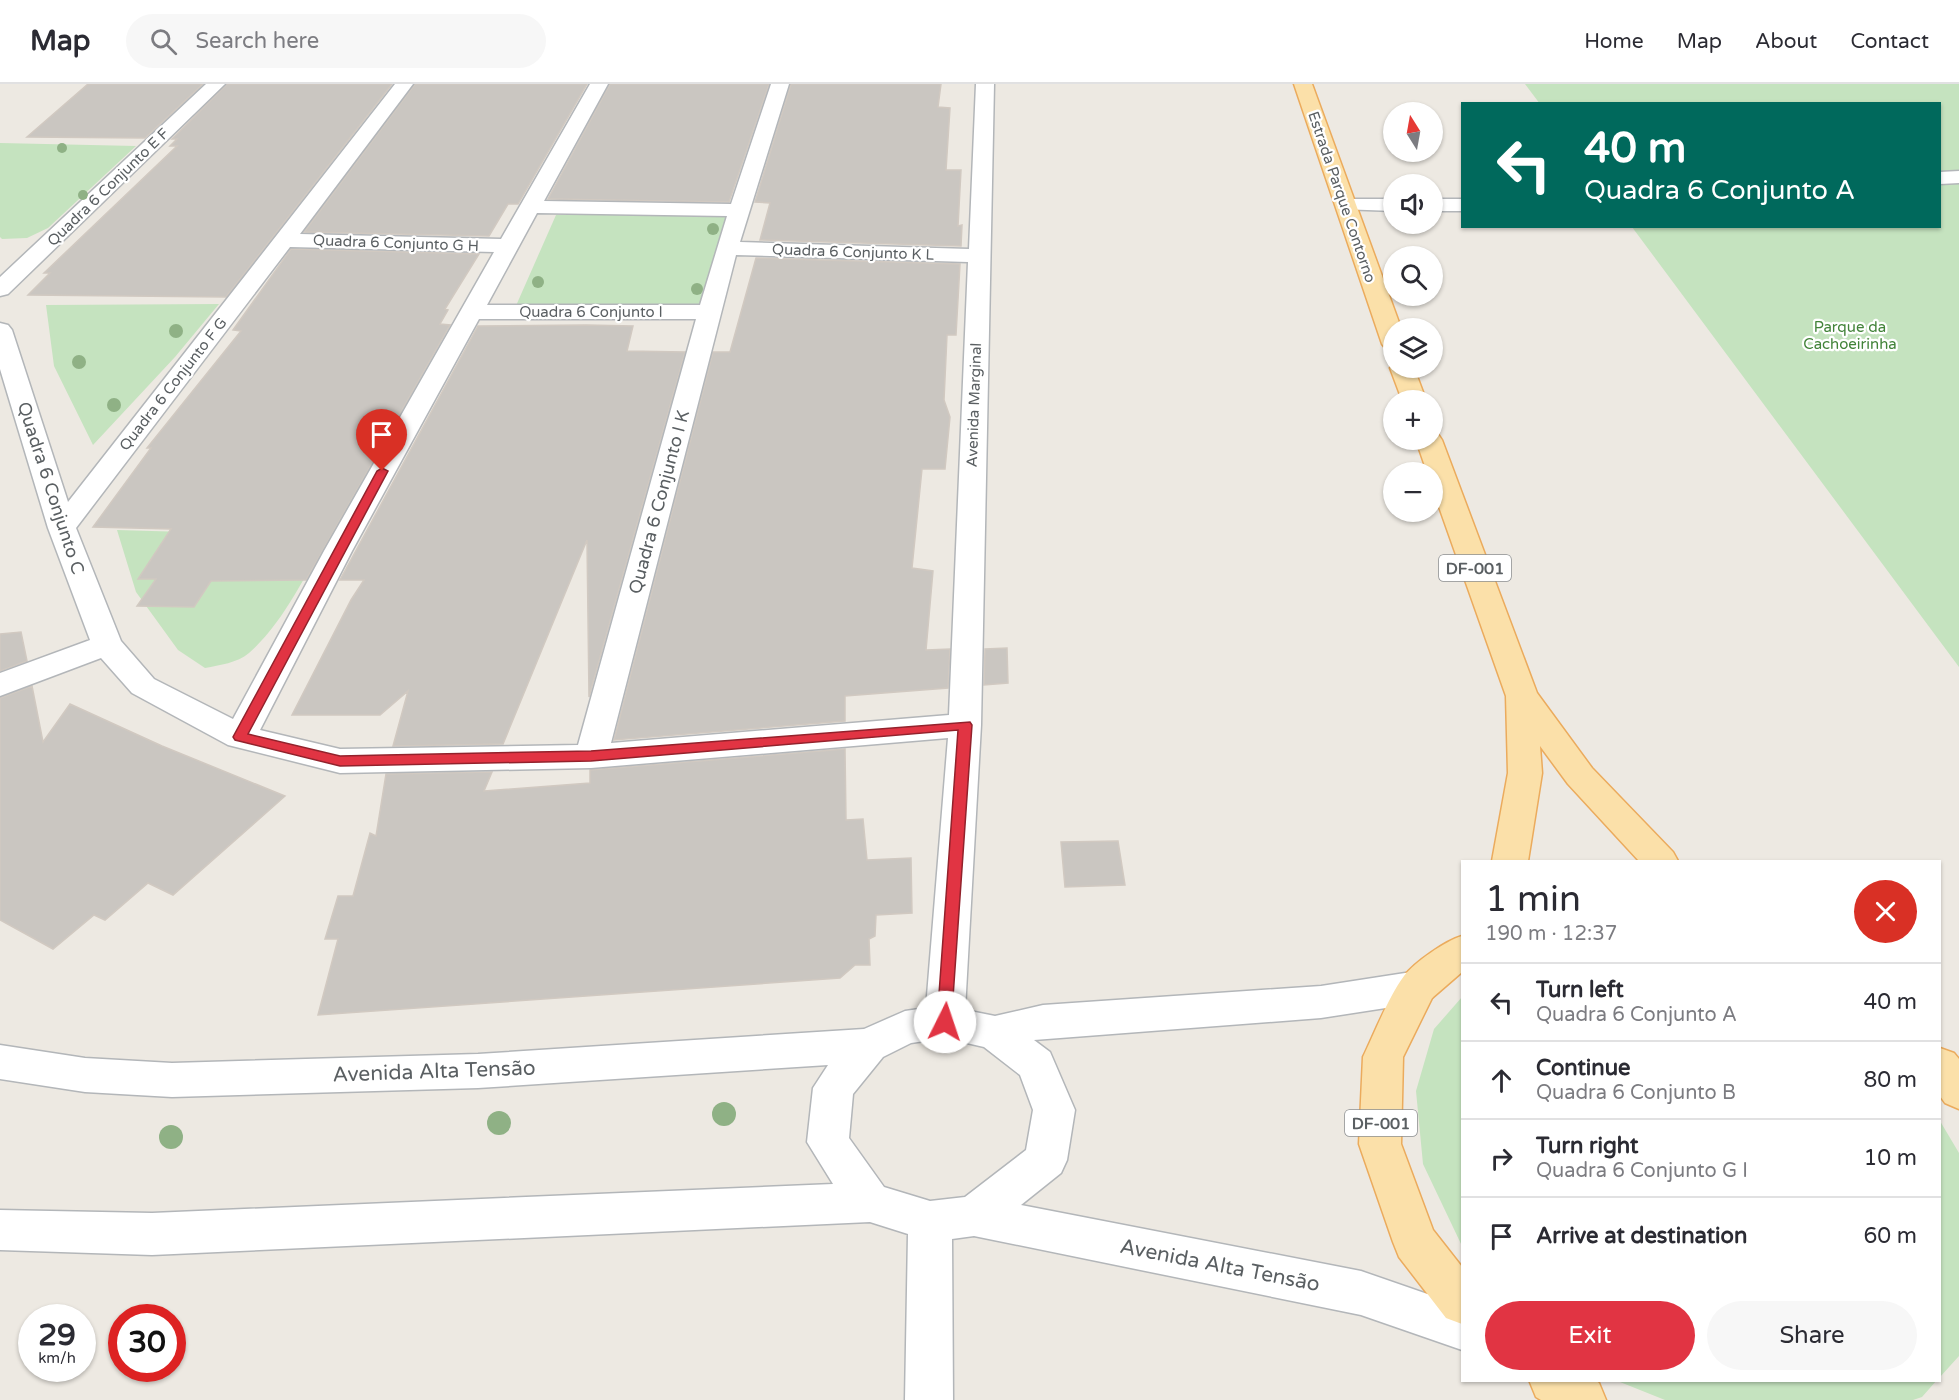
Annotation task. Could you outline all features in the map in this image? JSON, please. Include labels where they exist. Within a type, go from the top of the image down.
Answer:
[{"type":"main road","name":"Estrada Parque Contorno","points":[[1303,84],[1385,318]]},
{"type":"main road","name":"DF-001","points":[[1432,450],[1522,696],[1580,776],[1659,860]]},
{"type":"main road","name":"DF-001","points":[[1510,860],[1525,773],[1522,696]]},
{"type":"main road","name":"DF-001","points":[[1461,952],[1418,987],[1383,1057],[1380,1144],[1415,1242],[1461,1301]]},
{"type":"main road","points":[[1941,1066],[1959,1091]]},
{"type":"main road","points":[[1556,1382],[1582,1400]]},
{"type":"street","name":"Quadra 6 Conjunto E F","points":[[0,289],[216,84]]},
{"type":"street","name":"Quadra 6 Conjunto F G","points":[[62,528],[404,84]]},
{"type":"street","points":[[240,737],[338,551],[599,84]]},
{"type":"street","name":"Quadra 6 Conjunto I K","points":[[591,756],[727,248],[780,84]]},
{"type":"street","name":"Avenida Marginal","points":[[945,1022],[965,725],[985,84]]},
{"type":"street","points":[[1941,178],[1959,177]]},
{"type":"street","points":[[1347,205],[1383,205]]},
{"type":"street","points":[[1443,205],[1461,205]]},
{"type":"street","points":[[530,207],[739,210]]},
{"type":"street","name":"Quadra 6 Conjunto G H","points":[[284,240],[508,246]]},
{"type":"street","name":"Quadra 6 Conjunto K L","points":[[727,248],[979,256]]},
{"type":"street","name":"Quadra 6 Conjunto I","points":[[472,312],[711,312]]},
{"type":"street","name":"Quadra 6 Conjunto C","points":[[0,330],[62,528],[107,645]]},
{"type":"street","points":[[0,685],[107,645],[143,686],[240,737],[340,761],[591,756],[965,725]]},
{"type":"street","points":[[995,1033],[1043,1021],[1321,1002],[1418,987]]},
{"type":"street","points":[[0,1230],[152,1234],[870,1202],[952,1219],[1046,1160],[1054,1110],[1036,1064],[995,1033],[945,1022],[905,1027],[869,1045],[833,1088],[828,1142],[870,1202]]},
{"type":"street","name":"Avenida Alta Tensão","points":[[0,1062],[86,1075],[172,1080],[478,1071],[869,1045]]},
{"type":"street","points":[[929,1400],[952,1219]]},
{"type":"street","name":"Avenida Alta Tensão","points":[[952,1219],[1361,1293],[1461,1328]]},
{"type":"green space","name":"Parque da Cachoeirinha","points":[[1525,84],[1959,84],[1959,667],[1633,228],[1941,228],[1941,102],[1538,102]]},
{"type":"green space","points":[[0,143],[136,146],[48,228],[27,238],[2,239],[0,237]]},
{"type":"green space","points":[[556,215],[729,215],[704,308],[515,308]]},
{"type":"green space","points":[[219,304],[175,357],[93,445],[54,366],[46,305]]},
{"type":"green space","points":[[117,530],[327,536],[293,598],[273,628],[261,641],[239,659],[205,668],[178,650],[136,592]]},
{"type":"green space","points":[[1461,998],[1461,1244],[1423,1164],[1416,1091],[1434,1029]]},
{"type":"green space","points":[[1941,1123],[1959,1153],[1959,1356],[1941,1376]]},
{"type":"green space","points":[[1620,1382],[1935,1382],[1922,1397],[1913,1400],[1665,1400]]},
{"type":"building","points":[[88,84],[203,84],[145,138],[27,137]]},
{"type":"building","points":[[227,84],[392,84],[226,297],[28,295],[50,273],[44,273],[177,146],[170,146],[177,139],[172,139]]},
{"type":"building","points":[[415,84],[587,84],[518,204],[508,204],[489,236],[304,232]]},
{"type":"building","points":[[610,84],[769,84],[729,202],[548,199]]},
{"type":"building","points":[[791,84],[941,84],[938,107],[950,108],[946,170],[961,170],[958,226],[962,225],[961,246],[760,240],[770,203],[755,202]]},
{"type":"building","points":[[291,249],[479,254],[445,309],[448,310],[440,324],[450,325],[306,580],[211,581],[194,607],[137,606],[156,579],[138,579],[171,529],[93,527],[151,448],[147,448],[241,331],[233,330]]},
{"type":"building","points":[[756,258],[960,264],[956,335],[947,335],[944,400],[950,417],[945,469],[922,469],[912,568],[933,571],[926,650],[950,649],[948,688],[845,696],[845,721],[614,740],[713,352],[730,352]]},
{"type":"building","points":[[478,326],[633,326],[627,351],[685,352],[589,697],[587,540],[503,744],[393,746],[408,691],[380,715],[292,715],[351,600],[364,580],[340,580]]},
{"type":"building","points":[[21,632],[27,661],[0,671],[0,634]]},
{"type":"building","points":[[1007,648],[1008,683],[984,685],[985,649]]},
{"type":"building","points":[[32,686],[43,742],[70,704],[162,746],[285,796],[173,895],[148,883],[105,920],[94,915],[53,949],[0,920],[0,698]]},
{"type":"building","points":[[845,749],[846,820],[863,819],[867,860],[911,858],[912,913],[876,915],[875,936],[869,939],[870,965],[855,965],[840,978],[318,1015],[338,939],[325,939],[338,896],[353,896],[370,833],[376,836],[386,774],[492,772],[484,791],[590,783],[590,770]]},
{"type":"building","points":[[1118,841],[1125,885],[1065,887],[1061,842]]},
{"type":"route","points":[[382,471],[240,737],[340,761],[591,756],[965,725],[945,1022]]}]
